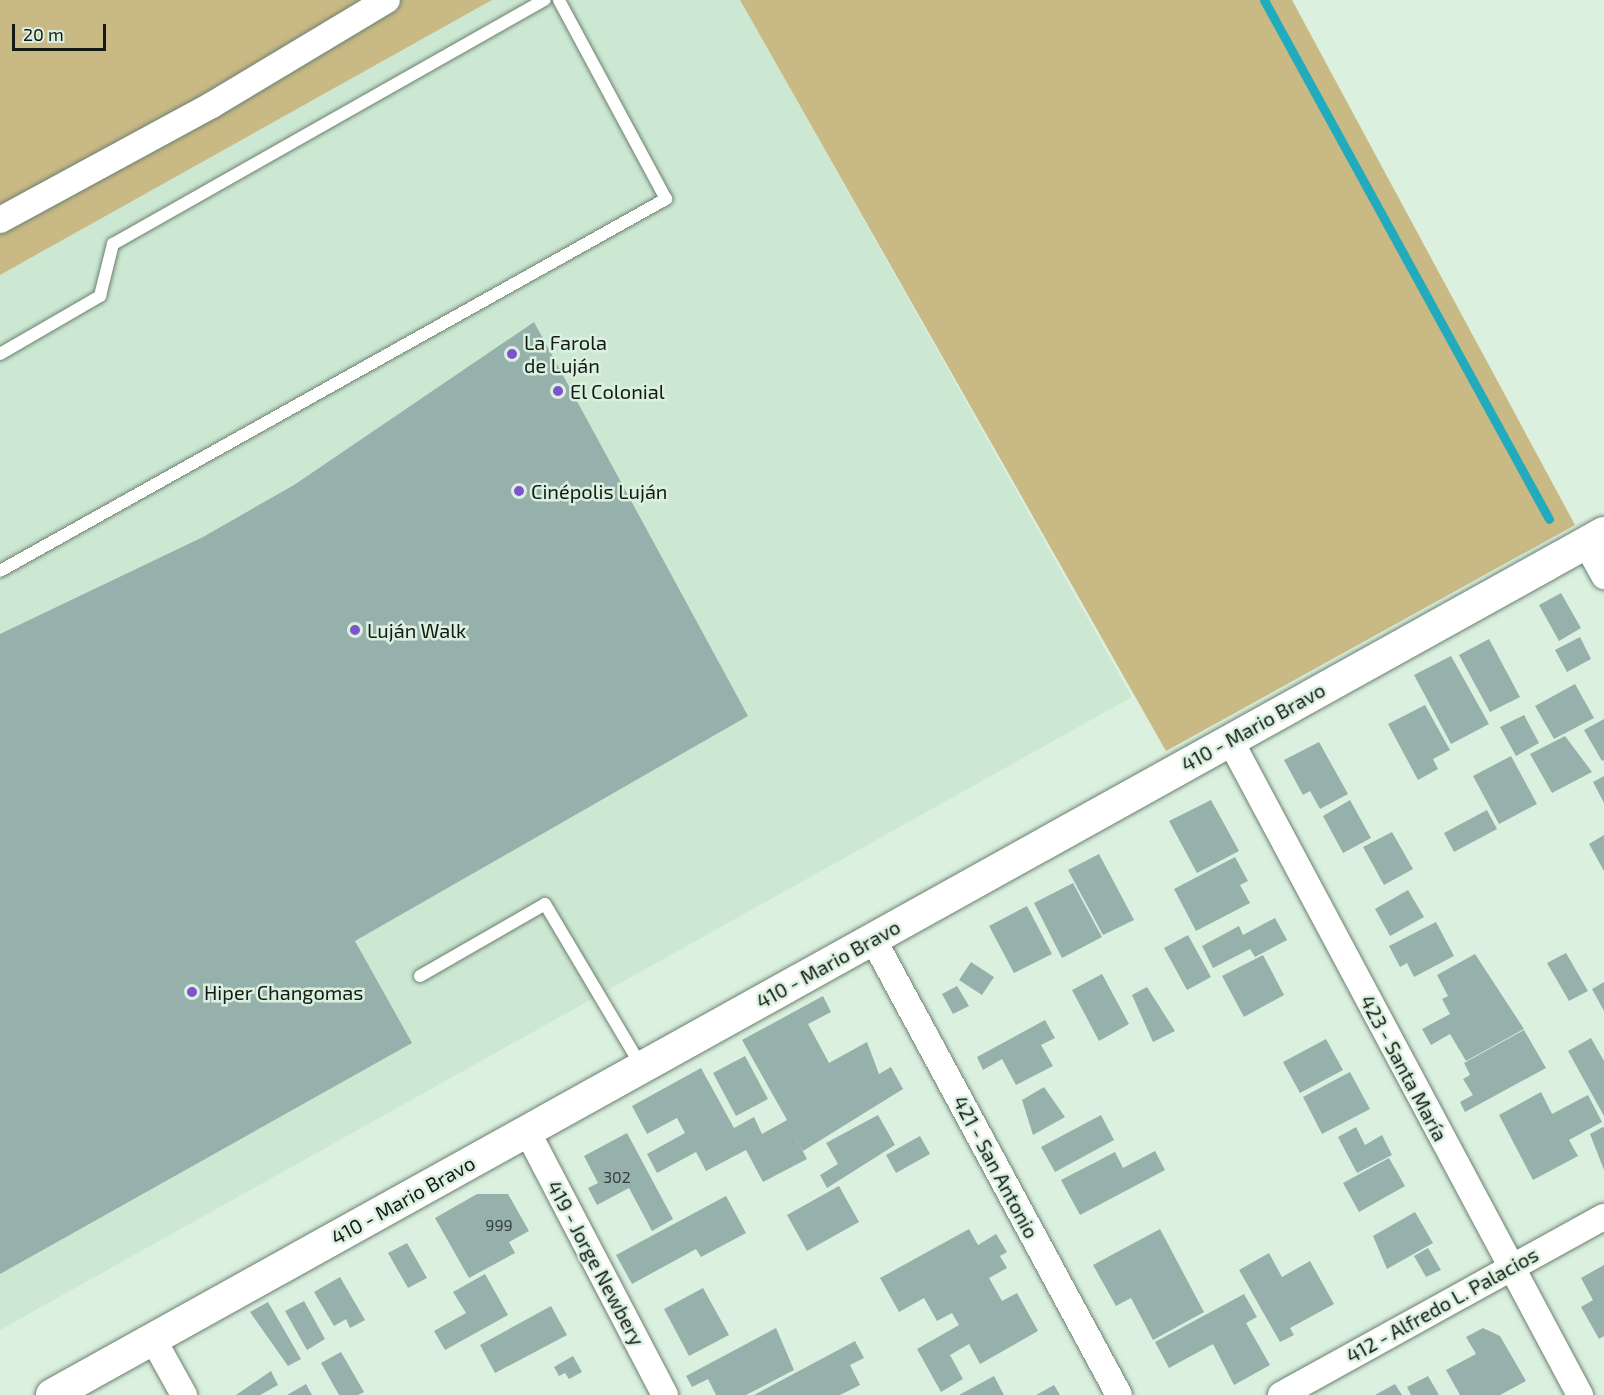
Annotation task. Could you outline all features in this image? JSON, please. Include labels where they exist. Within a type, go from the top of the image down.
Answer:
[{"type":"street","points":[[0,220],[212,105],[387,0]]},
{"type":"street","points":[[1595,538],[1604,576]]},
{"type":"street","name":"410 - Mario Bravo","points":[[52,1395],[1595,538]]},
{"type":"street","name":"423 - Santa María","points":[[1230,740],[1580,1395]]},
{"type":"street","name":"421 - San Antonio","points":[[873,939],[1119,1395]]},
{"type":"street","name":"419 - Jorge Newbery","points":[[527,1131],[665,1395]]},
{"type":"street","name":"412 - Alfredo L. Palacios","points":[[1281,1395],[1604,1217]]},
{"type":"street","points":[[153,1339],[184,1395]]},
{"type":"lane","points":[[0,354],[100,296],[113,244],[545,0]]},
{"type":"lane","points":[[0,571],[666,198],[559,0]]},
{"type":"lane","points":[[420,976],[544,904],[641,1067]]},
{"type":"shaded area","points":[[0,0],[492,0],[0,275]]},
{"type":"shaded area","points":[[492,0],[740,0],[1132,697],[0,1330],[0,275]]},
{"type":"shaded area","points":[[740,0],[1292,0],[1575,525],[1166,751]]},
{"type":"building","name":"Luján Walk","points":[[534,322],[748,716],[355,941],[412,1043],[0,1274],[0,634],[203,537],[294,485]]},
{"type":"building","points":[[1561,593],[1581,628],[1559,641],[1539,605]]},
{"type":"building","points":[[1580,637],[1591,659],[1567,672],[1555,650]]},
{"type":"building","points":[[1489,639],[1520,697],[1490,712],[1459,655]]},
{"type":"building","points":[[1451,656],[1489,724],[1451,744],[1414,675]]},
{"type":"building","points":[[1575,684],[1594,718],[1554,739],[1535,706]]},
{"type":"building","points":[[1425,705],[1450,750],[1433,759],[1438,769],[1418,780],[1388,724]]},
{"type":"building","points":[[1524,715],[1539,743],[1516,756],[1500,727]]},
{"type":"building","points":[[1604,719],[1604,760],[1602,761],[1584,730]]},
{"type":"building","points":[[1565,736],[1592,772],[1552,793],[1530,754]]},
{"type":"building","points":[[1319,742],[1348,794],[1320,809],[1310,791],[1303,795],[1284,760]]},
{"type":"building","points":[[1511,756],[1537,804],[1499,824],[1473,776]]},
{"type":"building","points":[[1604,776],[1604,803],[1593,782]]},
{"type":"building","points":[[1211,800],[1239,851],[1197,873],[1169,821]]},
{"type":"building","points":[[1350,800],[1371,838],[1343,853],[1323,816]]},
{"type":"building","points":[[1487,810],[1497,829],[1454,852],[1444,833]]},
{"type":"building","points":[[1392,832],[1413,869],[1384,885],[1363,847]]},
{"type":"building","points":[[1604,835],[1604,871],[1589,844]]},
{"type":"building","points":[[1099,854],[1134,920],[1103,935],[1068,870]]},
{"type":"building","points":[[1235,857],[1248,881],[1240,885],[1250,903],[1196,931],[1174,889]]},
{"type":"building","points":[[1073,883],[1102,937],[1062,958],[1034,903]]},
{"type":"building","points":[[1408,890],[1424,917],[1390,936],[1375,909]]},
{"type":"building","points":[[1027,906],[1052,954],[1014,973],[989,926]]},
{"type":"building","points":[[1275,918],[1287,940],[1255,957],[1250,949],[1213,968],[1202,946],[1239,926],[1243,935]]},
{"type":"building","points":[[1436,922],[1454,956],[1414,977],[1407,963],[1400,967],[1389,946]]},
{"type":"building","points":[[1188,935],[1211,977],[1187,990],[1164,948]]},
{"type":"building","points":[[1566,953],[1588,991],[1569,1001],[1547,963]]},
{"type":"building","points":[[1475,954],[1524,1029],[1466,1061],[1450,1034],[1431,1045],[1422,1029],[1450,1014],[1442,999],[1448,996],[1437,975]]},
{"type":"building","points":[[1263,955],[1284,995],[1244,1017],[1222,976]]},
{"type":"building","points":[[971,962],[994,977],[982,995],[959,980]]},
{"type":"building","points":[[1102,974],[1129,1024],[1099,1041],[1072,990]]},
{"type":"building","points":[[1604,982],[1604,1011],[1592,989]]},
{"type":"building","points":[[957,986],[969,1006],[953,1014],[942,994]]},
{"type":"building","points":[[1147,987],[1175,1031],[1153,1042],[1132,995]]},
{"type":"building","points":[[823,996],[831,1012],[808,1024],[829,1063],[867,1042],[879,1074],[891,1067],[903,1089],[803,1151],[791,1129],[807,1159],[763,1182],[746,1150],[706,1171],[696,1152],[657,1173],[647,1154],[685,1133],[677,1118],[647,1134],[632,1106],[701,1068],[734,1128],[754,1117],[762,1134],[787,1120],[742,1040]]},
{"type":"building","points":[[1045,1020],[1055,1038],[1041,1045],[1053,1066],[1016,1085],[1002,1059],[983,1070],[977,1057]]},
{"type":"building","points":[[1524,1030],[1546,1068],[1465,1112],[1460,1102],[1473,1095],[1463,1079],[1470,1075],[1464,1063]]},
{"type":"building","points":[[1591,1038],[1604,1061],[1604,1116],[1568,1051]]},
{"type":"building","points":[[1326,1039],[1343,1070],[1300,1093],[1283,1062]]},
{"type":"building","points":[[745,1056],[768,1099],[736,1116],[713,1073]]},
{"type":"building","points":[[1350,1072],[1370,1109],[1322,1134],[1303,1097]]},
{"type":"building","points":[[1044,1087],[1065,1117],[1033,1135],[1022,1100]]},
{"type":"building","points":[[1541,1092],[1552,1114],[1588,1095],[1602,1122],[1569,1140],[1578,1156],[1533,1180],[1499,1115]]},
{"type":"building","points":[[878,1115],[895,1145],[827,1188],[820,1175],[838,1164],[826,1143]]},
{"type":"building","points":[[1101,1115],[1114,1140],[1055,1172],[1041,1147]]},
{"type":"building","points":[[1356,1127],[1365,1145],[1382,1135],[1392,1155],[1357,1173],[1338,1137]]},
{"type":"building","points":[[1604,1128],[1604,1170],[1590,1134]]},
{"type":"building","points":[[627,1133],[673,1219],[652,1231],[629,1188],[597,1205],[588,1188],[598,1183],[584,1156]]},
{"type":"building","points":[[920,1136],[930,1154],[896,1173],[886,1155]]},
{"type":"building","points":[[1155,1151],[1165,1170],[1080,1215],[1061,1180],[1115,1152],[1123,1168]]},
{"type":"building","points":[[1389,1158],[1405,1186],[1359,1212],[1343,1183]]},
{"type":"building","points":[[839,1186],[859,1222],[807,1251],[787,1215]]},
{"type":"building","points":[[477,1194],[508,1194],[529,1231],[509,1242],[515,1253],[469,1278],[435,1218]]},
{"type":"building","points":[[726,1196],[746,1233],[701,1257],[696,1249],[632,1284],[616,1255]]},
{"type":"building","points":[[1415,1212],[1433,1243],[1387,1269],[1373,1236]]},
{"type":"building","points":[[969,1229],[978,1245],[996,1234],[1007,1252],[1000,1256],[1007,1268],[989,1278],[1002,1301],[1017,1293],[1038,1331],[980,1364],[969,1344],[950,1355],[963,1379],[941,1392],[917,1349],[959,1325],[952,1313],[937,1321],[924,1298],[899,1312],[880,1278]]},
{"type":"building","points":[[1160,1229],[1204,1312],[1153,1340],[1131,1298],[1116,1306],[1093,1265]]},
{"type":"building","points":[[407,1243],[427,1278],[408,1288],[388,1253]]},
{"type":"building","points":[[1428,1248],[1441,1270],[1426,1277],[1414,1256]]},
{"type":"building","points":[[1269,1253],[1282,1277],[1310,1261],[1334,1304],[1290,1328],[1294,1335],[1280,1342],[1239,1270]]},
{"type":"building","points":[[1604,1265],[1604,1336],[1599,1339],[1581,1307],[1593,1300],[1581,1278]]},
{"type":"building","points":[[485,1274],[508,1315],[445,1350],[434,1331],[466,1313],[453,1292]]},
{"type":"building","points":[[340,1277],[365,1320],[350,1328],[346,1319],[334,1326],[314,1292]]},
{"type":"building","points":[[703,1288],[729,1335],[689,1356],[664,1309]]},
{"type":"building","points":[[1244,1294],[1257,1317],[1246,1323],[1270,1365],[1234,1385],[1213,1344],[1169,1368],[1155,1342]]},
{"type":"building","points":[[304,1301],[325,1339],[307,1350],[285,1311]]},
{"type":"building","points":[[268,1302],[301,1359],[288,1366],[250,1312]]},
{"type":"building","points":[[551,1306],[567,1335],[495,1373],[480,1345]]},
{"type":"building","points":[[776,1328],[794,1370],[746,1395],[716,1395],[708,1379],[692,1387],[686,1376]]},
{"type":"building","points":[[1483,1328],[1500,1336],[1526,1381],[1500,1395],[1460,1395],[1446,1370],[1476,1354],[1466,1337]]},
{"type":"building","points":[[855,1341],[864,1358],[850,1365],[860,1385],[840,1395],[754,1395]]},
{"type":"building","points":[[341,1352],[364,1392],[358,1395],[339,1395],[321,1363]]},
{"type":"building","points":[[573,1356],[582,1372],[569,1379],[565,1373],[559,1376],[554,1367]]},
{"type":"building","points":[[271,1371],[278,1385],[260,1395],[236,1395]]},
{"type":"building","points":[[994,1376],[1004,1395],[959,1395]]},
{"type":"building","points":[[1428,1376],[1439,1395],[1411,1395],[1407,1387]]},
{"type":"building","points":[[306,1384],[312,1395],[287,1395]]},
{"type":"building","points":[[1395,1384],[1402,1395],[1375,1395]]},
{"type":"building","points":[[1054,1385],[1060,1395],[1036,1395]]},
{"type":"waterway","points":[[1264,0],[1549,519]]},
{"type":"place","name":"La Farola de Luján","points":[[512,354]]},
{"type":"place","name":"El Colonial","points":[[558,391]]},
{"type":"place","name":"Cinépolis Luján","points":[[519,491]]},
{"type":"place","name":"Luján Walk","points":[[355,630]]},
{"type":"place","name":"Hiper Changomas","points":[[192,992]]}]
